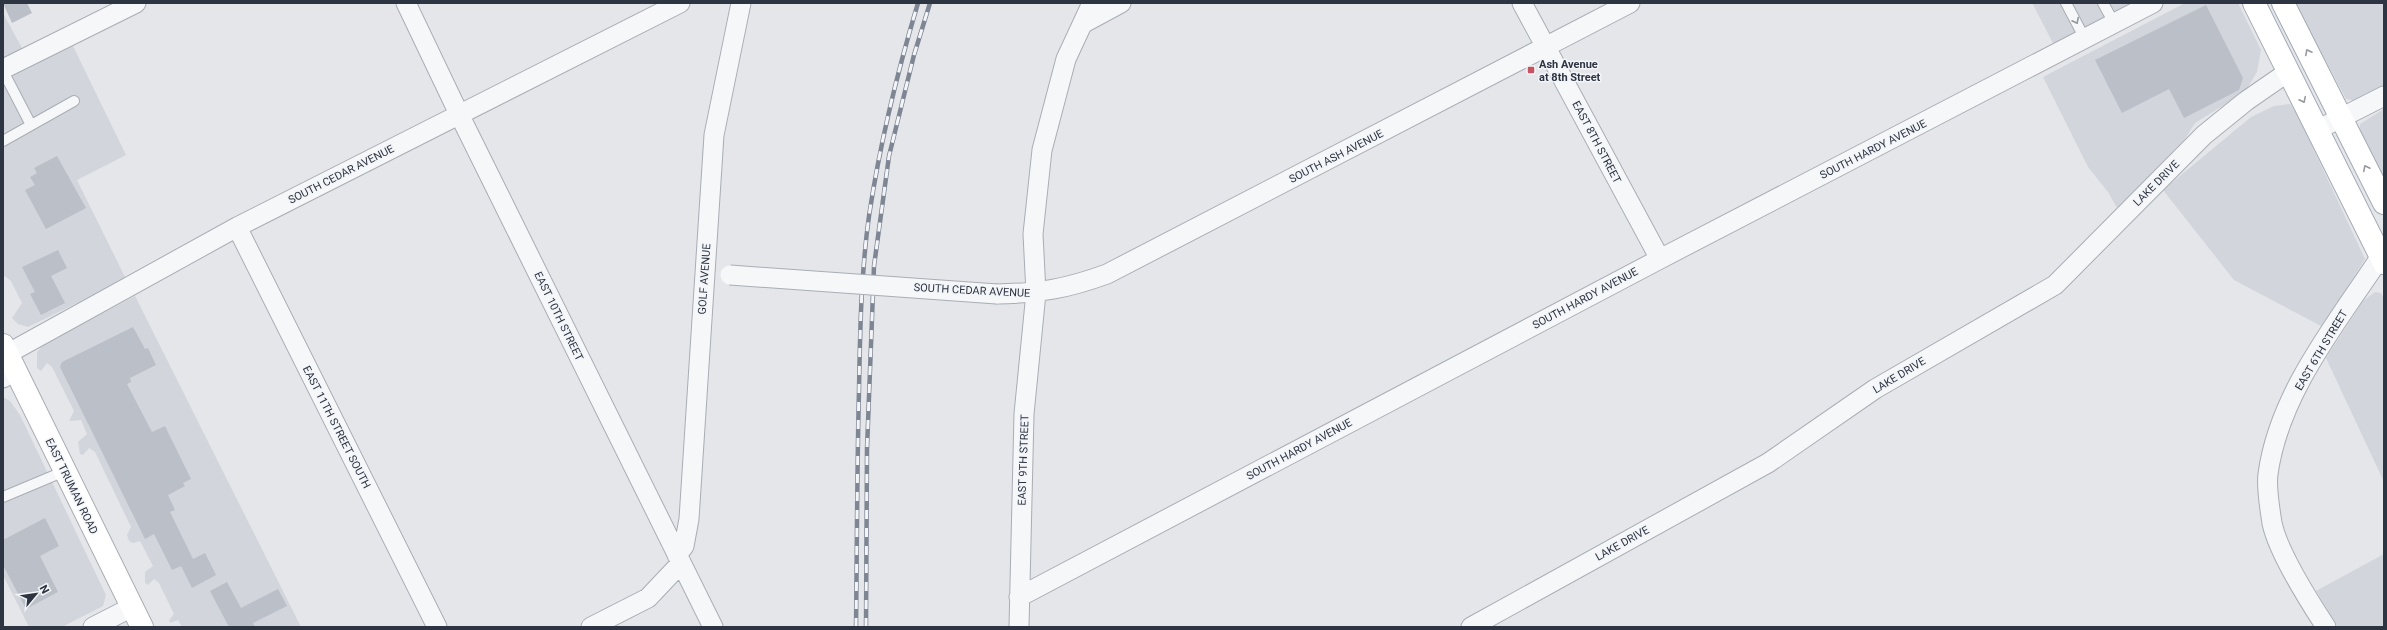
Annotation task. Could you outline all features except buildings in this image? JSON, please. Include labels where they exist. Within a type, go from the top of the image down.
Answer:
[{"type":"main road","points":[[2254,3],[2317,130],[2377,230],[2382,259]]},
{"type":"main road","points":[[2283,3],[2384,203]]},
{"type":"main road","points":[[2271,37],[2294,24]]},
{"type":"main road","name":"EAST TRUMAN ROAD","points":[[7,362],[65,471],[142,627]]},
{"type":"street","points":[[3,70],[136,3]]},
{"type":"street","name":"EAST 10TH STREET","points":[[406,3],[459,114],[713,627]]},
{"type":"street","name":"SOUTH CEDAR AVENUE","points":[[7,362],[237,228],[680,3]]},
{"type":"street","name":"GOLF AVENUE","points":[[679,559],[684,546],[689,519],[714,135],[740,3]]},
{"type":"street","name":"SOUTH CEDAR AVENUE","points":[[704,274],[997,294],[1036,293],[1033,234],[1042,150],[1066,59],[1092,3]]},
{"type":"street","points":[[1084,23],[1121,3]]},
{"type":"street","name":"EAST 8TH STREET","points":[[1522,3],[1660,259]]},
{"type":"street","name":"SOUTH ASH AVENUE","points":[[1036,293],[1072,287],[1107,274],[1630,3]]},
{"type":"street","name":"SOUTH HARDY AVENUE","points":[[1019,597],[1660,259],[2153,3]]},
{"type":"street","name":"LAKE DRIVE","points":[[1471,627],[1768,463],[1876,388],[2054,285],[2204,135],[2246,101],[2288,72]]},
{"type":"street","points":[[2317,130],[2384,96]]},
{"type":"street","name":"EAST 11TH STREET SOUTH","points":[[237,228],[437,627]]},
{"type":"street","name":"EAST 6TH STREET","points":[[2326,627],[2290,566],[2272,524],[2268,476],[2275,437],[2302,378],[2382,259]]},
{"type":"street","name":"EAST 9TH STREET","points":[[1019,627],[1024,414],[1036,293]]},
{"type":"street","points":[[591,627],[648,598],[679,559]]},
{"type":"street","points":[[92,627],[132,607]]},
{"type":"lane","points":[[2066,3],[2085,39]]},
{"type":"lane","points":[[2103,3],[2114,24]]},
{"type":"lane","points":[[3,70],[31,125]]},
{"type":"lane","points":[[3,141],[74,101]]},
{"type":"lane","points":[[3,497],[65,471]]},
{"type":"shaded area","points":[[2032,3],[2132,3],[2054,45]]},
{"type":"shaded area","points":[[2185,3],[2238,3],[2261,50],[2257,72],[2245,92],[2195,123],[2185,139],[2117,208],[2108,192],[2088,167],[2043,77]]},
{"type":"shaded area","points":[[2295,3],[2384,3],[2384,86],[2356,101],[2346,99]]},
{"type":"shaded area","points":[[3,13],[23,50],[3,59]]},
{"type":"shaded area","points":[[73,46],[126,155],[77,180],[126,279],[28,327],[18,324],[12,318],[22,303],[11,281],[5,276],[3,279],[3,78]]},
{"type":"shaded area","points":[[2290,104],[2297,114],[2365,259],[2323,327],[2234,280],[2163,190],[2251,117],[2274,106]]},
{"type":"shaded area","points":[[2384,109],[2384,182],[2359,133],[2360,124]]},
{"type":"shaded area","points":[[2375,292],[2381,293],[2384,299],[2384,482],[2326,358],[2363,301]]},
{"type":"shaded area","points":[[135,296],[301,627],[182,627],[178,620],[170,623],[169,620],[174,614],[159,583],[154,579],[148,585],[145,583],[145,572],[153,566],[140,541],[133,543],[129,541],[127,535],[131,527],[95,452],[89,448],[83,455],[80,454],[78,442],[87,434],[81,420],[69,421],[74,411],[52,367],[47,363],[41,371],[37,368],[37,352],[44,344]]},
{"type":"shaded area","points":[[3,397],[10,401],[20,415],[106,595],[103,606],[62,627],[29,627],[3,575]]},
{"type":"shaded area","points":[[2384,554],[2384,627],[2338,627],[2316,591]]},
{"type":"railway","points":[[856,627],[861,303],[866,237],[873,189],[884,135],[896,82],[918,3]]},
{"type":"railway","points":[[866,627],[867,449],[874,266],[889,156],[914,55],[930,3]]},
{"type":"place","name":"Ash Avenue at 8th Street","points":[[1531,70]]}]
